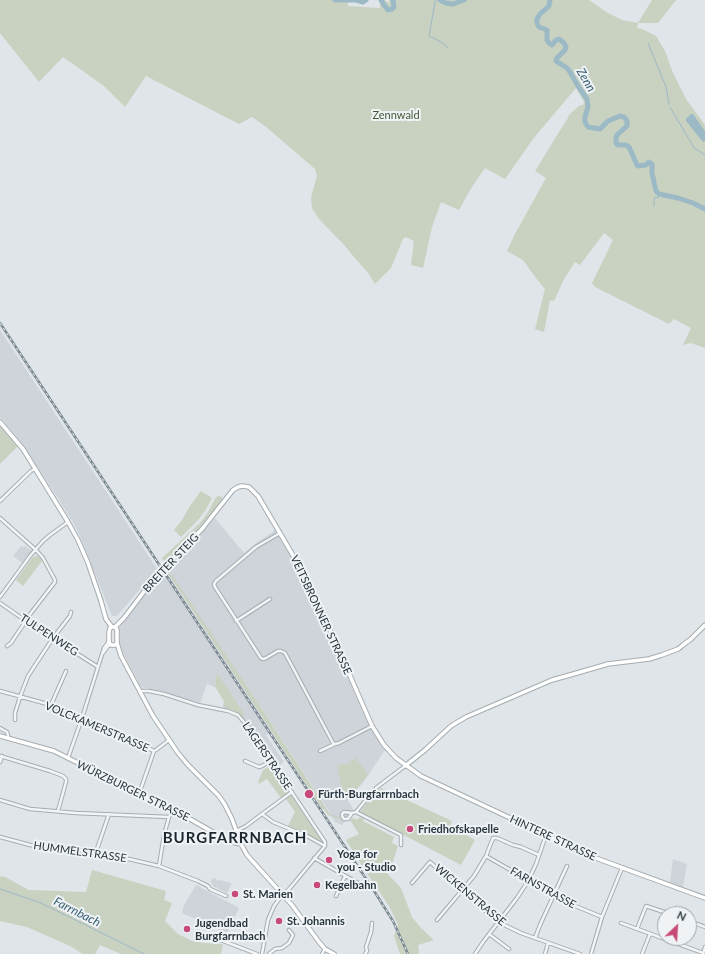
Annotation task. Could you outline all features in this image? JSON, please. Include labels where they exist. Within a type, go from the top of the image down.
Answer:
[{"type":"street","points":[[0,422],[22,448],[78,540],[88,563],[106,619],[113,629],[112,643],[121,656],[153,716],[168,740],[188,765],[222,800],[231,814],[241,844],[247,855],[298,912],[325,949],[334,954]]},
{"type":"street","points":[[0,501],[34,469]]},
{"type":"street","name":"VEITSBRONNER STRASSE","points":[[226,498],[235,488],[242,486],[249,487],[258,496],[294,557],[323,614],[378,737],[390,752],[406,766]]},
{"type":"street","name":"BREITER STEIG","points":[[113,629],[124,618],[156,577],[202,529],[226,498]]},
{"type":"street","points":[[0,518],[43,558],[54,577],[55,582],[11,643],[7,646]]},
{"type":"street","points":[[0,596],[36,550],[50,535],[68,522]]},
{"type":"street","points":[[280,532],[256,547],[214,584],[260,658],[264,659],[278,651],[285,653],[330,739],[335,744]]},
{"type":"street","points":[[236,621],[270,599]]},
{"type":"street","name":"TULPENWEG","points":[[0,603],[98,667]]},
{"type":"street","points":[[15,720],[15,713],[28,676],[53,638],[70,616],[71,612]]},
{"type":"street","points":[[401,845],[401,835],[354,813],[376,788],[406,766],[451,726],[466,717],[552,680],[608,664],[649,659],[678,649],[705,625]]},
{"type":"street","points":[[112,643],[113,629]]},
{"type":"street","points":[[68,758],[104,648],[112,643]]},
{"type":"street","points":[[51,706],[66,671]]},
{"type":"street","name":"LAGERSTRASSE","points":[[140,692],[146,690],[164,694],[238,715],[249,728],[292,792],[325,842],[325,845]]},
{"type":"street","name":"VOLCKAMERSTRASSE","points":[[0,691],[51,706],[82,718],[154,751],[168,740]]},
{"type":"street","points":[[320,751],[372,726]]},
{"type":"street","points":[[0,728],[7,732],[8,738]]},
{"type":"street","name":"WÜRZBURGER STRASSE","points":[[0,736],[54,752],[68,758],[173,810],[225,839],[241,844]]},
{"type":"street","points":[[139,794],[154,751]]},
{"type":"street","points":[[0,762],[1,756],[50,771],[66,779],[58,811]]},
{"type":"street","points":[[245,761],[259,767],[271,761]]},
{"type":"street","name":"HINTERE STRASSE","points":[[406,766],[421,776],[592,857],[705,898]]},
{"type":"street","points":[[236,830],[246,826],[292,792]]},
{"type":"street","points":[[0,800],[30,809],[169,817]]},
{"type":"street","points":[[159,866],[162,845],[169,817],[173,810]]},
{"type":"street","points":[[96,852],[109,814]]},
{"type":"street","points":[[262,814],[273,822],[325,845],[274,906],[268,920],[262,954]]},
{"type":"street","points":[[475,954],[528,881],[546,835]]},
{"type":"street","name":"HUMMELSTRASSE","points":[[0,837],[36,846],[96,852],[159,866],[198,881],[226,896]]},
{"type":"street","points":[[437,920],[474,876],[486,856],[493,838],[497,838],[539,855]]},
{"type":"street","name":"FARNSTRASSE","points":[[486,856],[554,895],[602,917]]},
{"type":"street","points":[[314,858],[365,887]]},
{"type":"street","name":"WICKENSTRASSE","points":[[412,883],[430,862],[498,922],[510,929],[580,954]]},
{"type":"street","points":[[535,938],[567,866]]},
{"type":"street","points":[[592,954],[602,917],[622,868]]},
{"type":"street","points":[[336,896],[345,876]]},
{"type":"street","points":[[637,929],[646,906],[657,910]]},
{"type":"street","points":[[365,954],[367,951],[366,946],[371,932],[372,923]]},
{"type":"street","points":[[621,923],[703,954],[705,947]]},
{"type":"street","points":[[269,954],[275,949],[282,948],[289,943],[293,935],[289,930]]},
{"type":"street","points":[[489,934],[509,948]]},
{"type":"street","points":[[642,954],[650,934]]},
{"type":"street","points":[[218,939],[257,954]]},
{"type":"street","points":[[545,954],[548,943]]},
{"type":"street","points":[[322,954],[325,949]]},
{"type":"shaded area","points":[[0,330],[157,569],[117,616],[112,616],[75,526],[22,444],[0,417]]},
{"type":"shaded area","points":[[215,518],[244,553],[273,532],[274,529],[291,557],[310,595],[370,728],[385,750],[365,780],[348,800],[354,811],[342,825],[335,822],[253,695],[168,574],[271,731],[266,735],[284,762],[280,765],[277,761],[274,763],[253,731],[242,718],[245,715],[217,674],[215,687],[207,684],[200,703],[141,687],[118,643],[118,629],[145,594]]},
{"type":"shaded area","points":[[21,546],[25,546],[32,551],[22,563],[13,556]]},
{"type":"shaded area","points":[[673,859],[687,864],[683,887],[670,882]]},
{"type":"shaded area","points":[[212,878],[217,879],[216,880],[218,881],[232,883],[227,893],[213,886],[211,882]]},
{"type":"shaded area","points":[[196,885],[239,908],[227,933],[182,913],[184,905]]},
{"type":"green space","name":"Zennwald","points":[[0,0],[347,0],[348,6],[380,8],[380,0],[385,0],[389,3],[389,0],[589,0],[606,12],[622,20],[638,23],[637,28],[656,36],[665,51],[673,73],[686,99],[705,125],[705,348],[691,343],[683,345],[691,328],[674,319],[669,324],[595,287],[592,283],[613,240],[604,233],[580,265],[575,262],[564,279],[554,301],[550,300],[544,332],[535,329],[545,289],[523,260],[507,251],[546,178],[535,171],[569,115],[580,105],[583,105],[584,102],[576,88],[533,139],[505,179],[485,168],[459,210],[441,202],[432,227],[423,268],[411,265],[414,241],[406,237],[403,239],[391,268],[375,284],[369,274],[319,219],[312,208],[311,197],[317,176],[315,169],[265,126],[252,117],[239,124],[146,76],[125,107],[104,86],[63,57],[39,82],[0,33]]},
{"type":"green space","points":[[652,0],[676,0],[658,23],[638,23]]},
{"type":"green space","points":[[0,425],[18,446],[0,464]]},
{"type":"green space","points":[[201,491],[212,498],[199,519],[181,537],[174,530]]},
{"type":"green space","points":[[216,497],[222,497],[223,500],[193,535],[165,564],[162,558],[200,523]]},
{"type":"green space","points":[[38,556],[42,561],[23,586],[16,580],[33,557]]},
{"type":"green space","points":[[168,573],[172,575],[253,695],[330,814],[340,818],[343,821],[328,815],[324,809],[322,809]]},
{"type":"green space","points":[[217,673],[245,715],[242,718],[236,712],[223,707],[224,701],[215,687]]},
{"type":"green space","points":[[356,758],[368,775],[348,800],[342,789],[337,765],[347,764]]},
{"type":"green space","points":[[272,766],[289,792],[281,798],[267,779],[259,784],[258,782],[263,770]]},
{"type":"green space","points":[[381,788],[452,821],[450,826],[475,840],[461,865],[360,812],[375,793]]},
{"type":"green space","points":[[291,795],[321,841],[288,826],[295,812],[286,799]]},
{"type":"green space","points":[[360,817],[364,819],[363,821],[394,837],[392,843],[398,846],[392,864],[384,870],[401,888],[412,917],[434,940],[418,945],[419,954],[400,954],[394,936],[398,925],[389,906],[346,840],[359,834],[350,820],[353,818],[357,820]]},
{"type":"green space","points":[[92,870],[166,891],[164,900],[172,903],[165,921],[178,934],[192,941],[223,944],[221,954],[121,954],[100,945],[95,954],[83,954],[70,946],[27,927],[0,921],[0,876],[5,877],[29,890],[86,892]]},
{"type":"water","points":[[691,114],[693,114],[705,131],[705,141],[703,142],[686,121]]},
{"type":"waterway","name":"Zenn","points":[[335,0],[356,0],[363,2],[366,0]]},
{"type":"waterway","name":"Zenn","points":[[381,0],[388,10],[394,7],[393,0]]},
{"type":"waterway","points":[[436,0],[429,36],[441,42],[448,48]]},
{"type":"waterway","name":"Zenn","points":[[440,0],[453,4],[464,0]]},
{"type":"waterway","name":"Zenn","points":[[550,0],[549,6],[540,14],[537,19],[537,23],[539,27],[547,30],[547,40],[549,43],[552,45],[559,39],[566,47],[556,61],[567,68],[587,99],[588,107],[585,122],[588,127],[600,129],[608,121],[620,116],[624,117],[627,121],[627,126],[616,137],[616,143],[618,145],[626,145],[629,147],[638,166],[646,165],[649,162],[652,164],[652,173],[656,191],[659,194],[678,198],[705,209]]},
{"type":"waterway","points":[[648,43],[666,87],[669,104]]},
{"type":"waterway","points":[[670,107],[694,148],[705,155]]},
{"type":"waterway","points":[[654,206],[655,197],[658,198],[659,194]]},
{"type":"waterway","name":"Farrnbach","points":[[0,889],[41,903],[144,954]]},
{"type":"railway","points":[[0,323],[376,894],[393,921],[408,954]]},
{"type":"place","name":"Fürth-Burgfarrnbach","points":[[309,794]]},
{"type":"place","name":"Friedhofskapelle","points":[[410,829]]},
{"type":"place","name":"Yoga for you - Studio","points":[[329,860]]},
{"type":"place","name":"Kegelbahn","points":[[317,885]]},
{"type":"place","name":"St. Marien","points":[[235,894]]},
{"type":"place","name":"St. Johannis","points":[[279,921]]},
{"type":"place","name":"Jugendbad Burgfarrnbach","points":[[187,929]]},
{"type":"district","name":"BURGFARRNBACH","points":[[235,838]]}]
